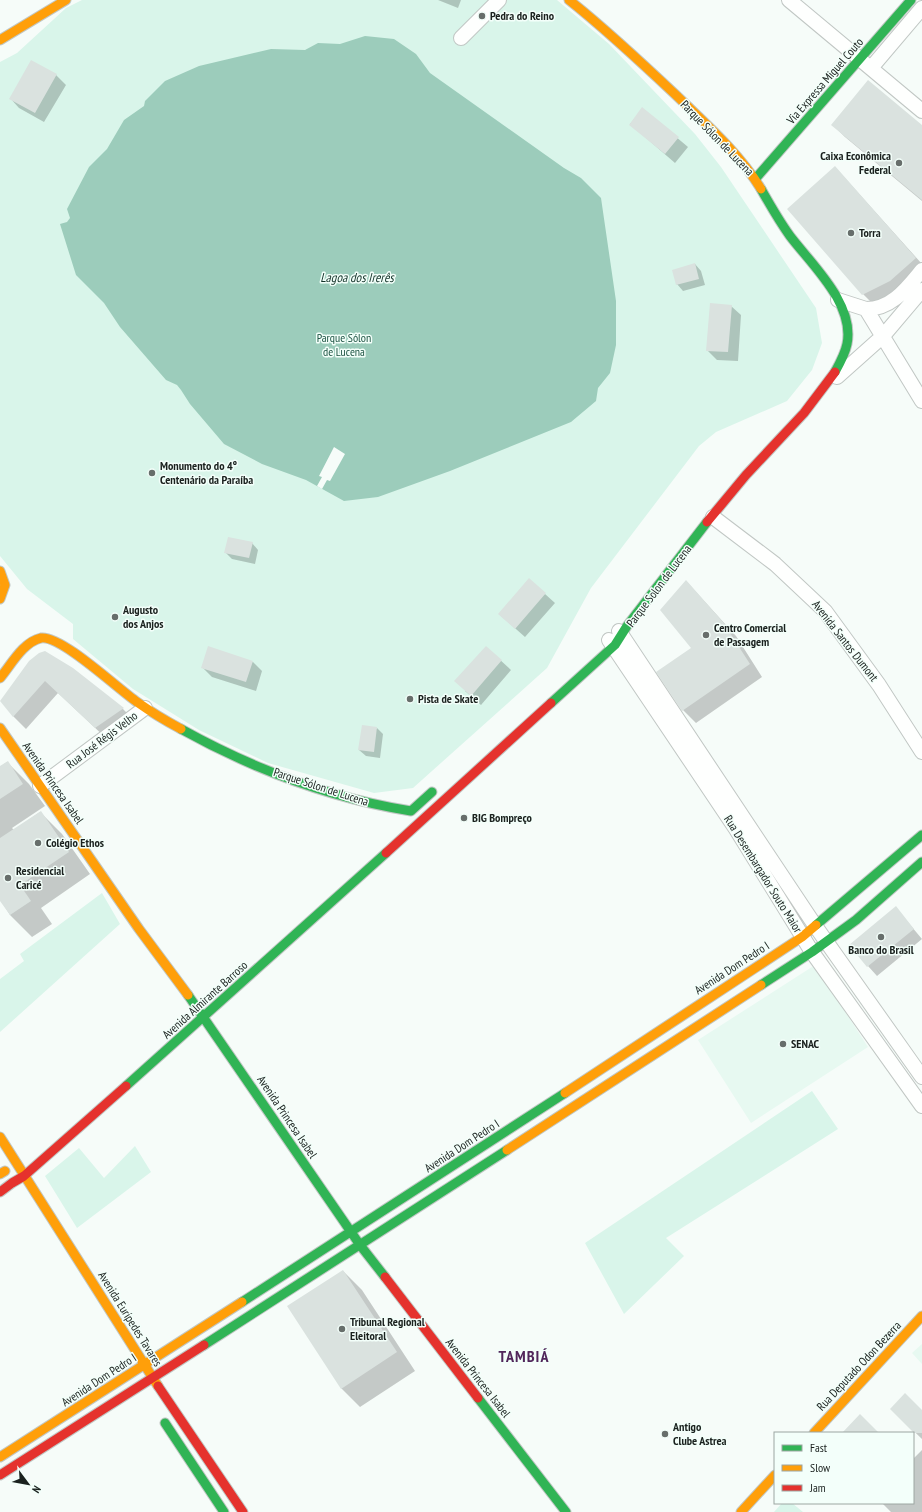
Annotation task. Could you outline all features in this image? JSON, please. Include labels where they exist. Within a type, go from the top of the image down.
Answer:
[{"type":"main road","points":[[0,40],[66,0]]},
{"type":"main road","name":"Parque Sólon de Lucena","points":[[569,0],[626,47],[724,142],[756,178],[766,200],[786,231],[838,300],[848,325],[848,342],[838,368],[826,388]]},
{"type":"main road","name":"Via Expressa Miguel Couto","points":[[756,178],[861,60],[911,0]]},
{"type":"main road","name":"Parque Solon de Lucena","points":[[421,821],[605,653],[745,476],[826,388]]},
{"type":"main road","points":[[0,599],[6,587],[2,574]]},
{"type":"main road","points":[[577,666],[618,636]]},
{"type":"main road","name":"Parque Sólon de Lucena","points":[[0,678],[29,644],[38,639],[52,640],[68,649],[145,708],[210,744],[263,769],[358,801],[411,811]]},
{"type":"main road","name":"Avenida Princesa Isabel","points":[[0,728],[139,929],[204,1017],[351,1233],[566,1512]]},
{"type":"main road","points":[[400,821],[439,786],[445,800]]},
{"type":"main road","name":"Avenida Almirante Barroso","points":[[0,1192],[14,1186],[421,821]]},
{"type":"main road","name":"Avenida Dom Pedro I","points":[[0,1457],[351,1233],[802,937],[816,927],[922,835]]},
{"type":"main road","points":[[0,1475],[142,1389],[153,1378],[812,952],[856,920],[922,862]]},
{"type":"main road","name":"Avenida Eurípedes Tavares","points":[[0,1137],[19,1161],[24,1176],[144,1365],[243,1512]]},
{"type":"main road","points":[[14,1186],[2,1170],[19,1161]]},
{"type":"main road","name":"Rua Deputado Odon Bezerra","points":[[815,1432],[922,1316]]},
{"type":"main road","points":[[126,1364],[142,1389]]},
{"type":"main road","points":[[160,1416],[224,1512]]},
{"type":"main road","points":[[741,1512],[774,1476]]},
{"type":"street","points":[[461,38],[499,0]]},
{"type":"street","points":[[789,0],[922,111]]},
{"type":"street","points":[[861,60],[897,0]]},
{"type":"street","points":[[861,60],[922,8]]},
{"type":"street","points":[[838,300],[866,309],[877,309],[889,304],[904,291],[922,270]]},
{"type":"street","name":"Parque Solon de Lucena","points":[[826,388],[883,336],[922,290]]},
{"type":"street","points":[[866,309],[922,400]]},
{"type":"street","name":"Avenida Santos Dumont","points":[[713,517],[775,564],[825,611],[879,685],[922,752]]},
{"type":"street","name":"Rua Desembargador Souto Maior","points":[[618,636],[668,716],[741,826],[816,927],[922,1077]]},
{"type":"street","name":"Rua José Régis Velho","points":[[40,786],[145,708]]},
{"type":"street","name":"Rua Desembargador Souto Maior","points":[[741,826],[802,937],[922,1106]]},
{"type":"shaded area","name":"SENAC","points":[[815,965],[868,1047],[751,1123],[698,1040]]},
{"type":"shaded area","points":[[922,1344],[922,1364],[912,1353]]},
{"type":"green space","name":"Parque Sólon de Lucena","points":[[82,0],[557,0],[609,44],[695,134],[721,167],[816,308],[822,343],[812,370],[787,401],[716,432],[699,446],[591,588],[547,668],[413,788],[374,793],[268,763],[199,730],[133,689],[73,639],[73,624],[27,589],[0,556],[0,62],[17,53],[66,8]]},
{"type":"green space","points":[[102,893],[120,924],[0,1032],[0,979],[24,961],[20,954]]},
{"type":"green space","points":[[812,1091],[838,1129],[666,1238],[684,1256],[624,1314],[585,1243]]},
{"type":"green space","points":[[135,1146],[151,1172],[77,1228],[45,1176],[79,1148],[104,1178]]},
{"type":"green space","points":[[781,1504],[793,1504],[803,1512],[774,1512]]},
{"type":"water","name":"Lagoa dos Irerês","points":[[365,36],[394,39],[416,54],[430,73],[564,168],[581,178],[601,198],[616,301],[616,345],[610,373],[598,388],[596,401],[571,422],[450,471],[378,497],[344,501],[306,480],[262,464],[224,444],[190,404],[177,385],[166,380],[120,327],[104,303],[76,275],[60,224],[67,222],[70,218],[67,209],[89,167],[107,149],[124,120],[144,106],[145,101],[165,81],[199,66],[271,49],[305,50],[318,43],[340,44]]},
{"type":"pier","points":[[334,447],[345,454],[330,481],[327,480],[322,489],[317,486],[322,477],[319,476]]},
{"type":"building","points":[[31,60],[57,74],[35,113],[9,99]]},
{"type":"building","name":"Caixa Econômica Federal","points":[[868,80],[922,125],[922,200],[831,125]]},
{"type":"building","points":[[642,107],[679,137],[665,154],[629,125]]},
{"type":"building","name":"Torra","points":[[835,166],[916,258],[890,281],[862,295],[787,209]]},
{"type":"building","points":[[695,263],[699,279],[676,285],[672,270]]},
{"type":"building","points":[[710,303],[732,305],[728,352],[706,351]]},
{"type":"building","points":[[228,537],[253,542],[249,558],[224,553]]},
{"type":"building","points":[[529,578],[546,593],[515,629],[498,614]]},
{"type":"building","name":"Centro Comercial de Passagem","points":[[686,580],[723,622],[750,664],[682,711],[656,672],[691,648],[660,610]]},
{"type":"building","points":[[208,646],[253,661],[246,682],[201,668]]},
{"type":"building","points":[[486,646],[502,660],[471,696],[454,681]]},
{"type":"building","points":[[45,651],[73,668],[124,708],[95,728],[45,681],[13,717],[0,701],[29,661],[39,653]]},
{"type":"building","points":[[362,725],[377,727],[374,752],[358,750]]},
{"type":"building","points":[[8,761],[23,784],[0,799],[0,766]]},
{"type":"building","points":[[41,811],[69,852],[20,885],[31,901],[10,915],[0,901],[0,838]]},
{"type":"building","name":"Banco do Brasil","points":[[896,906],[914,929],[867,967],[849,945]]},
{"type":"building","name":"Tribunal Regional Eleitoral","points":[[343,1270],[397,1352],[341,1389],[287,1306]]},
{"type":"building","points":[[905,1393],[922,1410],[922,1433],[914,1433],[890,1409]]},
{"type":"building","points":[[860,1414],[878,1432],[843,1432]]},
{"type":"traffic: fast","points":[[756,178],[911,0]]},
{"type":"traffic: fast","points":[[761,189],[786,230],[830,286],[845,314],[848,329],[847,344],[844,355],[835,372]]},
{"type":"traffic: fast","points":[[551,703],[615,645],[627,626],[707,522]]},
{"type":"traffic: fast","points":[[181,729],[236,757],[264,769],[322,790],[351,798],[411,811],[432,792]]},
{"type":"traffic: fast","points":[[816,925],[922,835]]},
{"type":"traffic: fast","points":[[126,1086],[386,853]]},
{"type":"traffic: fast","points":[[761,985],[812,952],[856,920],[922,862]]},
{"type":"traffic: fast","points":[[188,995],[360,1245],[385,1277]]},
{"type":"traffic: fast","points":[[242,1302],[565,1093]]},
{"type":"traffic: fast","points":[[204,1345],[507,1150]]},
{"type":"traffic: fast","points":[[478,1398],[566,1512]]},
{"type":"traffic: fast","points":[[165,1423],[224,1512]]},
{"type":"traffic: slow","points":[[0,40],[66,0]]},
{"type":"traffic: slow","points":[[569,0],[625,47],[712,129],[743,164],[761,189]]},
{"type":"traffic: slow","points":[[0,571],[5,585],[0,599]]},
{"type":"traffic: slow","points":[[0,678],[23,649],[29,644],[41,638],[50,639],[62,645],[89,664],[142,706],[181,729]]},
{"type":"traffic: slow","points":[[0,728],[139,929],[188,995]]},
{"type":"traffic: slow","points":[[565,1093],[802,937],[816,925]]},
{"type":"traffic: slow","points":[[507,1150],[761,985]]},
{"type":"traffic: slow","points":[[0,1137],[158,1386]]},
{"type":"traffic: slow","points":[[0,1174],[5,1171]]},
{"type":"traffic: slow","points":[[0,1457],[242,1302]]},
{"type":"traffic: slow","points":[[815,1432],[922,1316]]},
{"type":"traffic: slow","points":[[741,1512],[774,1476]]},
{"type":"traffic: jam","points":[[707,522],[746,475],[804,413],[835,372]]},
{"type":"traffic: jam","points":[[386,853],[551,703]]},
{"type":"traffic: jam","points":[[12,1183],[24,1176],[126,1086]]},
{"type":"traffic: jam","points":[[0,1192],[12,1183]]},
{"type":"traffic: jam","points":[[385,1277],[478,1398]]},
{"type":"traffic: jam","points":[[0,1475],[204,1345]]},
{"type":"traffic: jam","points":[[158,1386],[243,1512]]},
{"type":"place","name":"Pedra do Reino","points":[[482,16]]},
{"type":"place","name":"Caixa Econômica Federal","points":[[899,163]]},
{"type":"place","name":"Torra","points":[[851,233]]},
{"type":"place","name":"Monumento do 4º Centenário da Paraíba","points":[[152,473]]},
{"type":"place","name":"Augusto dos Anjos","points":[[115,617]]},
{"type":"place","name":"Centro Comercial de Passagem","points":[[706,635]]},
{"type":"place","name":"Pista de Skate","points":[[410,699]]},
{"type":"place","name":"BIG Bompreço","points":[[464,818]]},
{"type":"place","name":"Colégio Ethos","points":[[38,843]]},
{"type":"place","name":"Residencial Caricé","points":[[8,878]]},
{"type":"place","name":"Banco do Brasil","points":[[881,937]]},
{"type":"place","name":"SENAC","points":[[783,1044]]},
{"type":"place","name":"Tribunal Regional Eleitoral","points":[[342,1329]]},
{"type":"place","name":"Antigo Clube Astrea","points":[[665,1434]]},
{"type":"district","name":"TAMBIÁ","points":[[524,1356]]}]
